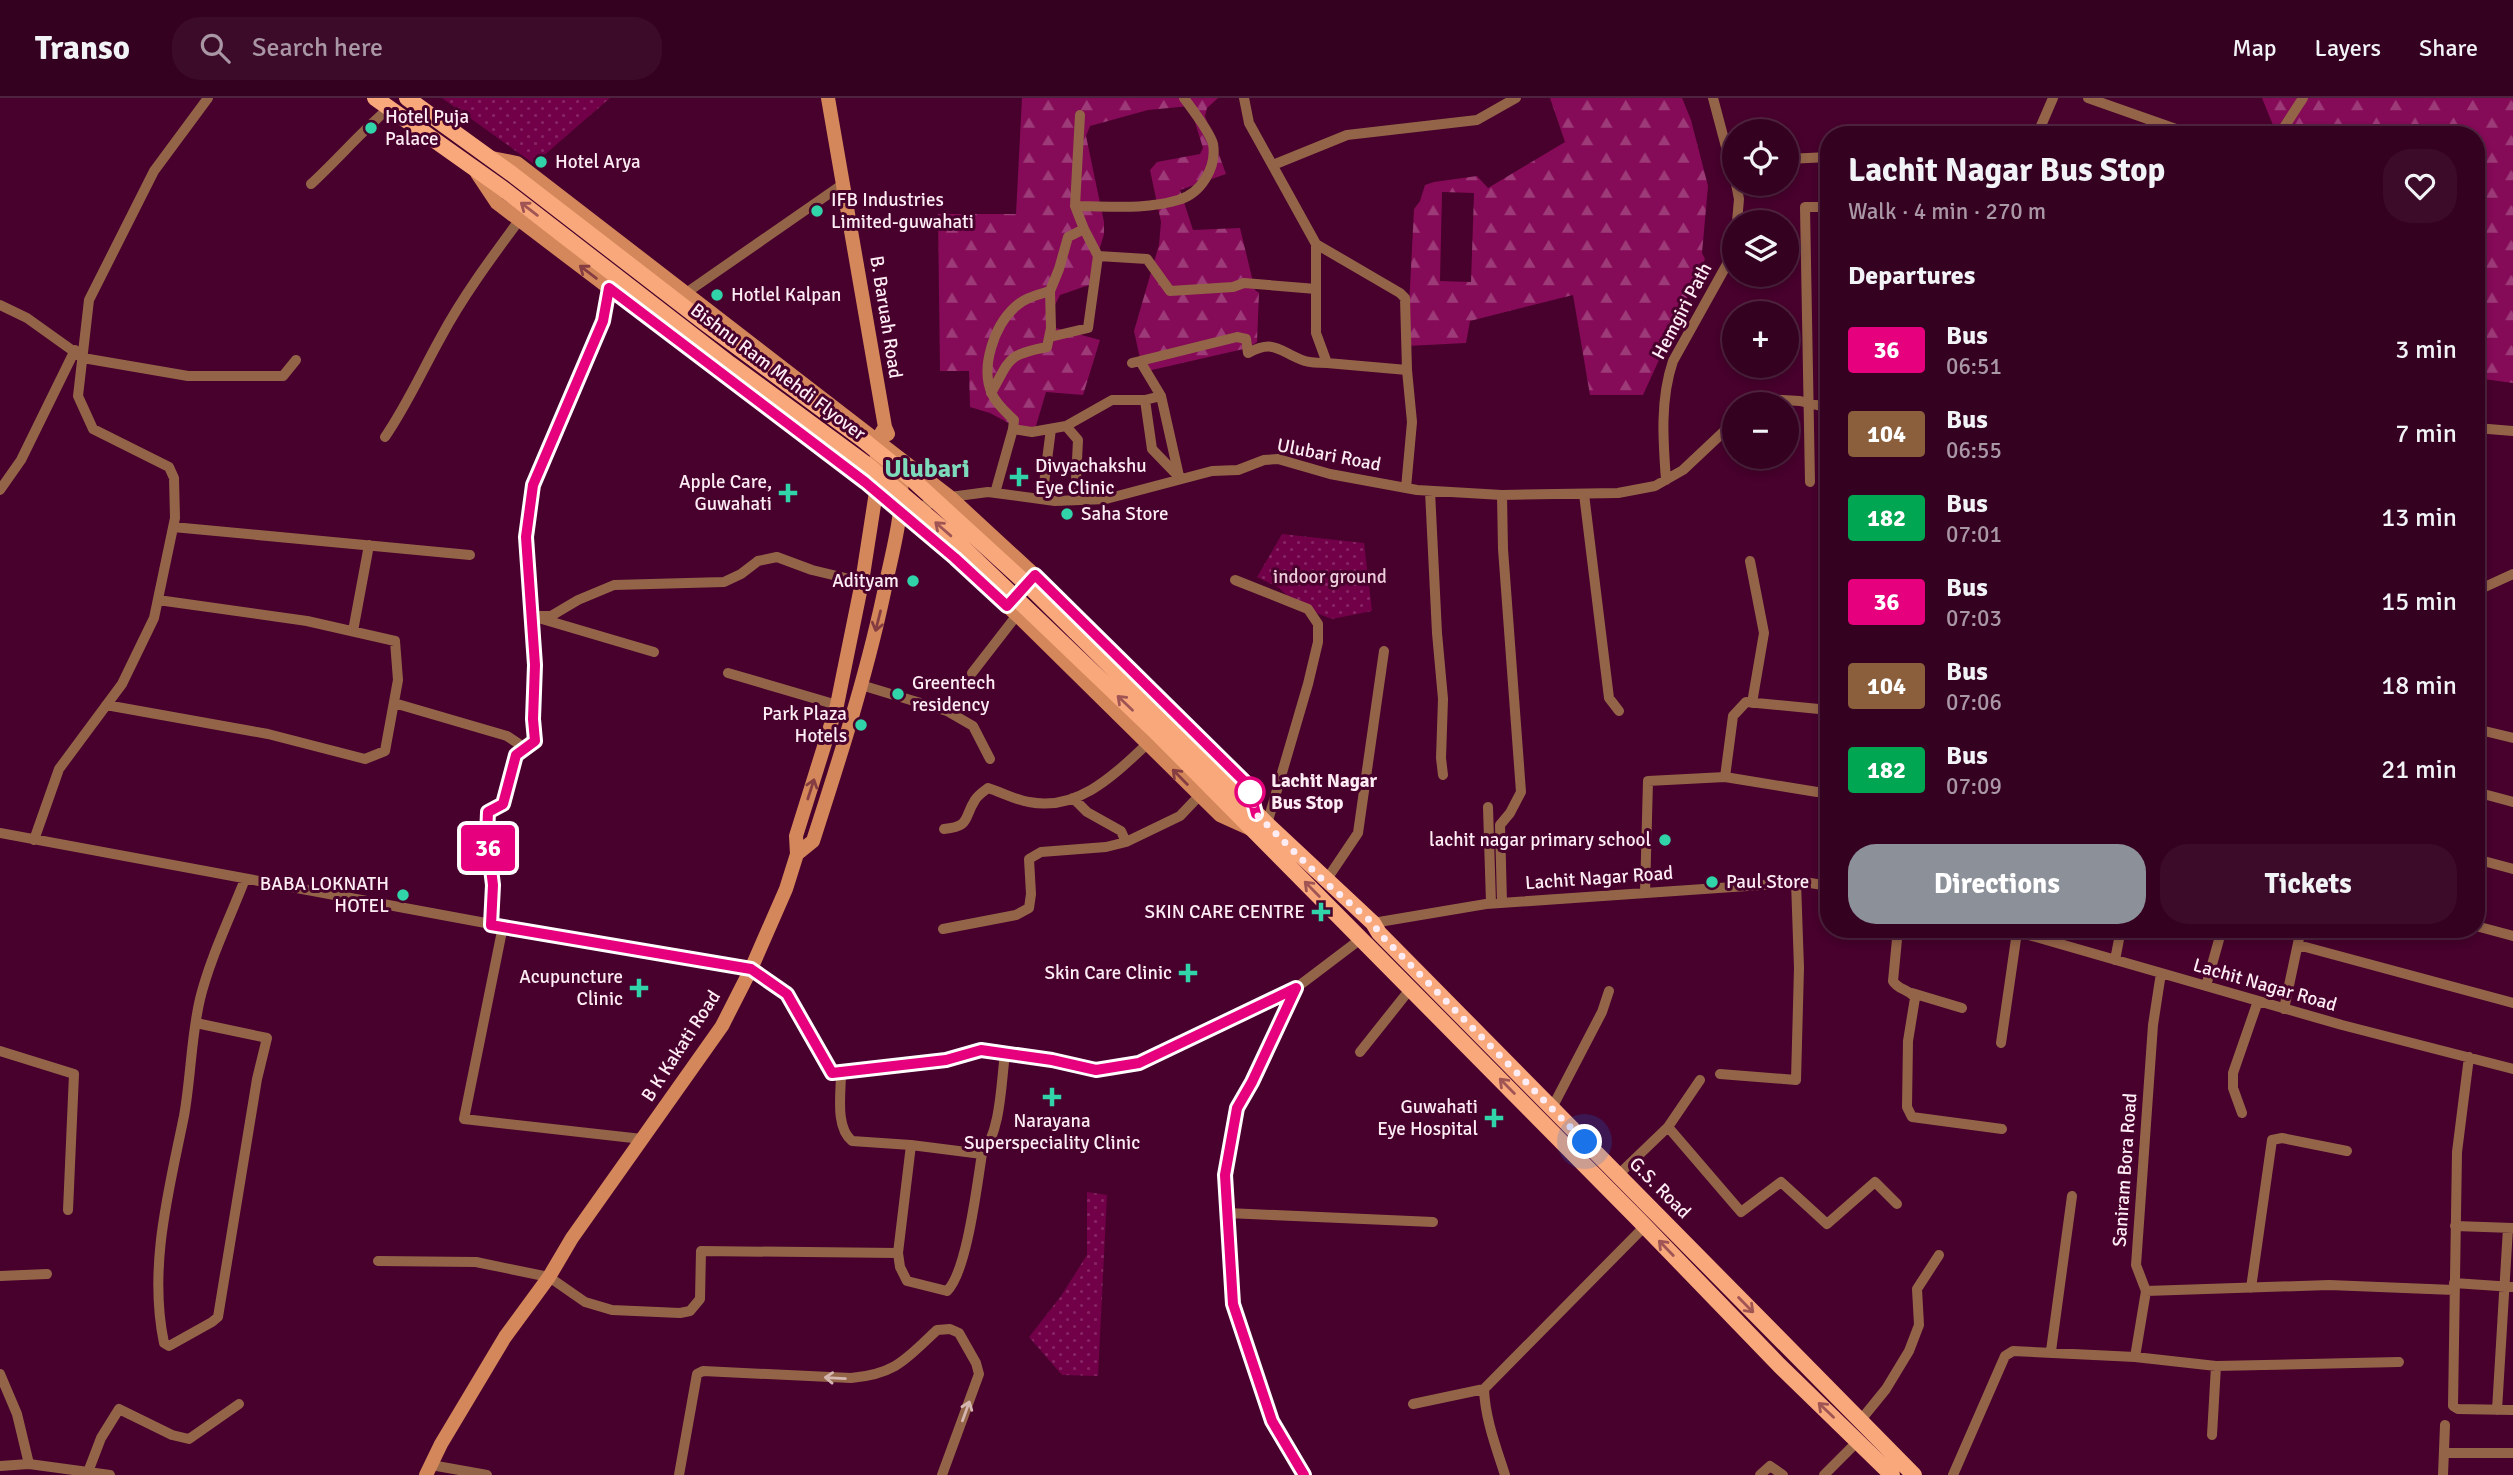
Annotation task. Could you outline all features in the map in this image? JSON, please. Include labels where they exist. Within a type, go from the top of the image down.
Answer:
[{"type":"main road","points":[[375,98],[475,169]]},
{"type":"main road","points":[[407,98],[489,157]]},
{"type":"main road","name":"Bishnu Ram Mehdi Flyover","points":[[489,157],[705,323],[862,439],[933,498],[1041,597],[1259,823]]},
{"type":"main road","name":"Bishnu Ram Mehdi Flyover","points":[[475,169],[906,496],[1150,726],[1232,797]]},
{"type":"main road","name":"G.S. Road","points":[[1259,823],[1373,923],[1379,933],[1914,1475]]},
{"type":"main road","name":"G.S. Road","points":[[1259,823],[1362,938],[1779,1365],[1891,1475]]},
{"type":"street","points":[[34,840],[59,769],[122,684],[154,618],[173,527],[174,478],[169,467],[93,429],[78,396],[79,354],[89,300],[153,171],[208,98]]},
{"type":"street","name":"B. Baruah Road","points":[[828,98],[885,426],[899,458]]},
{"type":"street","points":[[1075,206],[1145,205],[1181,200],[1202,185],[1211,166],[1213,143],[1184,98]]},
{"type":"street","points":[[1244,98],[1250,123],[1316,244],[1316,333],[1328,363]]},
{"type":"street","points":[[1273,165],[1347,135],[1477,120],[1516,98]]},
{"type":"street","points":[[1713,98],[1722,127]]},
{"type":"street","points":[[2041,126],[2053,98]]},
{"type":"street","points":[[2088,98],[2167,126]]},
{"type":"street","points":[[2285,126],[2303,98]]},
{"type":"street","points":[[311,184],[355,138],[389,108]]},
{"type":"street","points":[[1050,337],[1088,328],[1098,256],[1075,206],[1080,115]]},
{"type":"street","points":[[489,157],[517,163],[950,497],[1056,595],[1249,786],[1259,823]]},
{"type":"street","points":[[1799,158],[1820,157]]},
{"type":"street","points":[[475,169],[497,203],[807,436],[955,558],[1220,815],[1259,823]]},
{"type":"street","points":[[686,293],[844,184]]},
{"type":"street","points":[[1810,482],[1805,208],[1820,207]]},
{"type":"street","points":[[385,437],[409,400],[442,335],[486,265],[520,219]]},
{"type":"street","points":[[991,393],[1012,357],[1019,353],[1047,348],[1050,337],[1050,291],[1068,237],[1084,229]]},
{"type":"street","points":[[1316,244],[1405,298],[1412,422],[1406,488]]},
{"type":"street","points":[[1098,256],[1147,259],[1170,291],[1233,287],[1244,283],[1316,289]]},
{"type":"street","name":"Hemgiri Path","points":[[1666,480],[1664,414],[1667,379],[1673,360],[1722,273]]},
{"type":"street","points":[[516,755],[535,741],[535,665],[526,537],[533,485],[603,321],[609,288]]},
{"type":"street","points":[[995,493],[1014,420],[991,393],[987,375],[991,349],[1002,322],[1015,306],[1050,291]]},
{"type":"street","points":[[0,305],[27,318],[79,354],[188,376],[283,376],[296,359]]},
{"type":"street","points":[[1180,478],[1161,396],[1136,362],[1237,337],[1246,339],[1248,353],[1259,346],[1275,345],[1307,362],[1407,370]]},
{"type":"street","points":[[0,490],[21,460],[79,354]]},
{"type":"street","points":[[1013,429],[1032,432],[1066,426],[1112,400],[1145,400],[1161,396]]},
{"type":"street","points":[[1145,400],[1152,449],[1180,478]]},
{"type":"street","points":[[1799,403],[1820,406]]},
{"type":"street","name":"B K Kakati Road","points":[[429,1470],[441,1444],[505,1337],[722,1026],[751,969],[786,889],[797,855],[796,836],[838,705],[876,492],[877,440],[885,426]]},
{"type":"street","points":[[1066,426],[1078,440],[1075,500]]},
{"type":"street","points":[[1042,499],[1051,429]]},
{"type":"street","points":[[2485,429],[2513,431]]},
{"type":"street","name":"Ulubari Road","points":[[901,513],[950,497],[995,493],[1042,499],[1106,499],[1180,478],[1212,471],[1238,470],[1264,460],[1278,459],[1330,474],[1430,491],[1502,495],[1618,494],[1655,486],[1666,480],[1683,470],[1722,433]]},
{"type":"street","points":[[797,855],[813,841],[862,685],[879,619],[901,513],[903,491],[899,458]]},
{"type":"street","points":[[1430,491],[1443,699],[1443,775]]},
{"type":"street","points":[[1584,494],[1609,698],[1619,711]]},
{"type":"street","points":[[1496,903],[1500,825],[1521,792],[1503,549],[1502,495]]},
{"type":"street","points":[[173,527],[470,555]]},
{"type":"street","points":[[353,631],[369,545]]},
{"type":"street","points":[[532,616],[551,616],[578,600],[614,585],[724,582],[741,574],[758,561],[777,557],[812,570],[862,582]]},
{"type":"street","points":[[1750,561],[1764,633],[1752,703]]},
{"type":"street","points":[[2485,588],[2513,574]]},
{"type":"street","points":[[972,673],[1035,575]]},
{"type":"street","points":[[1236,580],[1308,609],[1318,624],[1318,642],[1308,684],[1259,823]]},
{"type":"street","points":[[1029,627],[1056,595]]},
{"type":"street","points":[[106,705],[268,734],[365,759],[385,751],[398,680],[395,641],[307,621],[158,600]]},
{"type":"street","points":[[532,616],[654,652]]},
{"type":"street","points":[[1325,882],[1358,833],[1384,651]]},
{"type":"street","points":[[727,673],[838,705]]},
{"type":"street","points":[[862,685],[947,711],[973,726],[990,759]]},
{"type":"street","points":[[1725,777],[1733,716],[1746,702],[1820,709]]},
{"type":"street","points":[[394,703],[507,736],[519,744],[503,804],[488,812],[487,836],[497,925],[464,1119],[642,1139]]},
{"type":"street","points":[[2485,731],[2513,738]]},
{"type":"street","points":[[944,829],[960,827],[976,799],[988,788],[1030,803],[1064,802],[1096,789],[1147,744]]},
{"type":"street","points":[[1645,892],[1648,781],[1725,777],[1817,792]]},
{"type":"street","points":[[2485,794],[2513,802]]},
{"type":"street","points":[[943,929],[1016,915],[1029,908],[1029,859],[1041,852],[1106,847],[1126,842],[1180,816],[1199,796]]},
{"type":"street","points":[[1073,798],[1087,812],[1121,831],[1126,842]]},
{"type":"street","points":[[1488,807],[1496,903]]},
{"type":"street","points":[[0,833],[751,969],[787,994],[832,1073],[946,1060],[981,1050],[1052,1060],[1096,1070],[1139,1063],[1296,988],[1362,938]]},
{"type":"street","points":[[2485,861],[2513,869]]},
{"type":"street","points":[[196,1023],[267,1038],[257,1079],[218,1317],[169,1346],[164,1343],[158,1316],[157,1281],[167,1200],[187,1099],[196,1023],[200,999],[245,879]]},
{"type":"street","points":[[1720,1074],[1796,1080],[1799,968],[1796,883]]},
{"type":"street","name":"Lachit Nagar Road","points":[[1373,923],[1496,903],[1796,883],[1820,885]]},
{"type":"street","points":[[2485,928],[2513,936]]},
{"type":"street","points":[[1897,938],[1893,981],[1897,987],[1962,1008]]},
{"type":"street","points":[[2001,1043],[2011,938]]},
{"type":"street","name":"Lachit Nagar Road","points":[[2037,938],[2284,1009],[2513,1069]]},
{"type":"street","points":[[2115,960],[2119,938]]},
{"type":"street","points":[[2206,986],[2219,938]]},
{"type":"street","points":[[2284,1009],[2299,938]]},
{"type":"street","points":[[2298,945],[2513,1003]]},
{"type":"street","name":"Saniram Bora Road","points":[[2135,1357],[2146,1291],[2136,1265],[2153,1025],[2161,973]]},
{"type":"street","points":[[1296,988],[1237,1108],[1225,1175],[1233,1304],[1272,1421],[1304,1475]]},
{"type":"street","points":[[1360,1052],[1411,988]]},
{"type":"street","points":[[1552,1108],[1602,1012],[1609,991]]},
{"type":"street","points":[[1912,993],[1916,998],[1908,1041],[1907,1108],[1912,1117],[2002,1129]]},
{"type":"street","points":[[2242,1113],[2233,1088],[2233,1073],[2258,1001]]},
{"type":"street","points":[[0,1051],[74,1074],[68,1210]]},
{"type":"street","points":[[911,1145],[898,1253],[900,1267],[907,1282],[947,1290],[953,1285],[961,1264],[982,1154],[995,1129],[1005,1054]]},
{"type":"street","points":[[2469,1057],[2457,1152],[2453,1406],[2458,1409],[2513,1410]]},
{"type":"street","points":[[841,1073],[842,1126],[846,1136],[852,1141],[982,1154]]},
{"type":"street","points":[[1618,1175],[1668,1127],[1700,1080]]},
{"type":"street","points":[[1668,1127],[1741,1212],[1781,1182],[1827,1224],[1875,1182],[1897,1204]]},
{"type":"street","points":[[2251,1287],[2272,1140],[2282,1138],[2347,1151]]},
{"type":"street","points":[[2051,1351],[2072,1196]]},
{"type":"street","points":[[1227,1213],[1433,1222]]},
{"type":"street","points":[[1413,1404],[1484,1389],[1644,1226]]},
{"type":"street","points":[[2455,1226],[2511,1228],[2507,1332],[2497,1410]]},
{"type":"street","points":[[378,1261],[476,1262],[549,1277],[585,1302],[612,1310],[680,1313],[690,1311],[700,1299],[701,1251],[898,1253]]},
{"type":"street","points":[[1860,1421],[1886,1389],[1909,1351],[1919,1325],[1917,1289],[1939,1255]]},
{"type":"street","points":[[0,1276],[47,1274]]},
{"type":"street","points":[[2146,1291],[2329,1285],[2509,1287]]},
{"type":"street","points":[[679,1475],[697,1374],[703,1371],[851,1378],[874,1376],[898,1367],[937,1329],[943,1328],[959,1333],[976,1363],[979,1374],[942,1475]]},
{"type":"street","points":[[1953,1475],[2005,1356],[2013,1351],[2135,1357],[2216,1366],[2399,1362]]},
{"type":"street","points":[[2212,1435],[2216,1366]]},
{"type":"street","points":[[0,1374],[17,1414],[29,1465]]},
{"type":"street","points":[[1484,1389],[1492,1437],[1505,1475]]},
{"type":"street","points":[[88,1472],[101,1438],[119,1409],[172,1434],[189,1439],[239,1404]]},
{"type":"street","points":[[2443,1475],[2445,1425]]},
{"type":"street","points":[[1824,1475],[1858,1441]]},
{"type":"street","points":[[2445,1453],[2513,1453]]},
{"type":"street","points":[[0,1466],[29,1465],[110,1475]]},
{"type":"street","points":[[1760,1475],[1770,1466],[1783,1475]]},
{"type":"street","points":[[429,1470],[487,1475]]},
{"type":"green space","points":[[442,98],[610,98],[534,164]]},
{"type":"green space","points":[[1022,98],[1218,98],[1207,108],[1205,116],[1226,174],[1180,190],[1193,230],[1240,228],[1255,290],[1259,293],[1257,342],[1248,348],[1143,372],[1134,331],[1159,245],[1161,222],[1150,170],[1157,162],[1200,154],[1203,148],[1190,106],[1148,110],[1090,126],[1086,136],[1104,222],[1104,234],[1089,285],[1060,295],[1046,323],[1100,340],[1083,395],[1046,392],[1033,436],[990,413],[970,407],[969,371],[940,371],[938,214],[1016,214]]},
{"type":"green space","points":[[1550,98],[1682,98],[1691,120],[1708,186],[1702,253],[1705,259],[1643,395],[1590,395],[1573,295],[1470,321],[1466,343],[1407,346],[1414,209],[1420,201],[1425,185],[1477,176],[1488,188],[1565,142]],"holes":[[[1442,192],[1474,193],[1471,282],[1440,281]]]},
{"type":"green space","points":[[2262,98],[2513,98],[2513,383],[2485,379],[2485,126],[2273,126]]},
{"type":"green space","name":"indoor ground","points":[[1282,534],[1364,543],[1372,611],[1332,619],[1298,606],[1278,587],[1257,577]]},
{"type":"green space","points":[[1087,1192],[1107,1195],[1098,1376],[1062,1375],[1029,1337],[1061,1296],[1087,1255]]},
{"type":"bus line","name":"36","points":[[1256,814],[1249,786],[1035,575],[1007,606],[865,482],[609,288],[603,321],[533,485],[526,537],[535,665],[535,741],[516,755],[503,804],[488,812],[487,836],[493,885],[491,925],[751,969],[787,994],[832,1073],[946,1060],[981,1050],[1052,1060],[1096,1070],[1139,1063],[1296,988],[1237,1108],[1225,1175],[1233,1304],[1272,1421],[1304,1475]]},
{"type":"place","name":"Hotel Puja Palace","points":[[371,128]]},
{"type":"place","name":"Hotel Arya","points":[[541,162]]},
{"type":"place","name":"IFB Industries Limited-guwahati","points":[[817,211]]},
{"type":"place","name":"Hotlel Kalpan","points":[[717,295]]},
{"type":"place","name":"Divyachakshu Eye Clinic","points":[[1019,477]]},
{"type":"place","name":"Apple Care, Guwahati","points":[[788,493]]},
{"type":"place","name":"Saha Store","points":[[1067,514]]},
{"type":"place","name":"Adityam","points":[[913,581]]},
{"type":"place","name":"Greentech residency","points":[[898,694]]},
{"type":"place","name":"Park Plaza Hotels","points":[[861,725]]},
{"type":"place","name":"Lachit Nagar Bus Stop","points":[[1250,792]]},
{"type":"place","name":"lachit nagar primary school","points":[[1665,840]]},
{"type":"place","name":"Paul Store","points":[[1712,882]]},
{"type":"place","name":"BABA LOKNATH HOTEL","points":[[403,895]]},
{"type":"place","name":"SKIN CARE CENTRE","points":[[1321,912]]},
{"type":"place","name":"Skin Care Clinic","points":[[1188,973]]},
{"type":"place","name":"Acupuncture Clinic","points":[[639,988]]},
{"type":"place","name":"Narayana Superspeciality Clinic","points":[[1052,1097]]},
{"type":"place","name":"Guwahati Eye Hospital","points":[[1494,1118]]},
{"type":"district","name":"Ulubari","points":[[927,469]]},
{"type":"route","points":[[1250,792],[1249,786],[1256,814],[1325,882],[1373,923],[1379,933],[1585,1142]]}]
